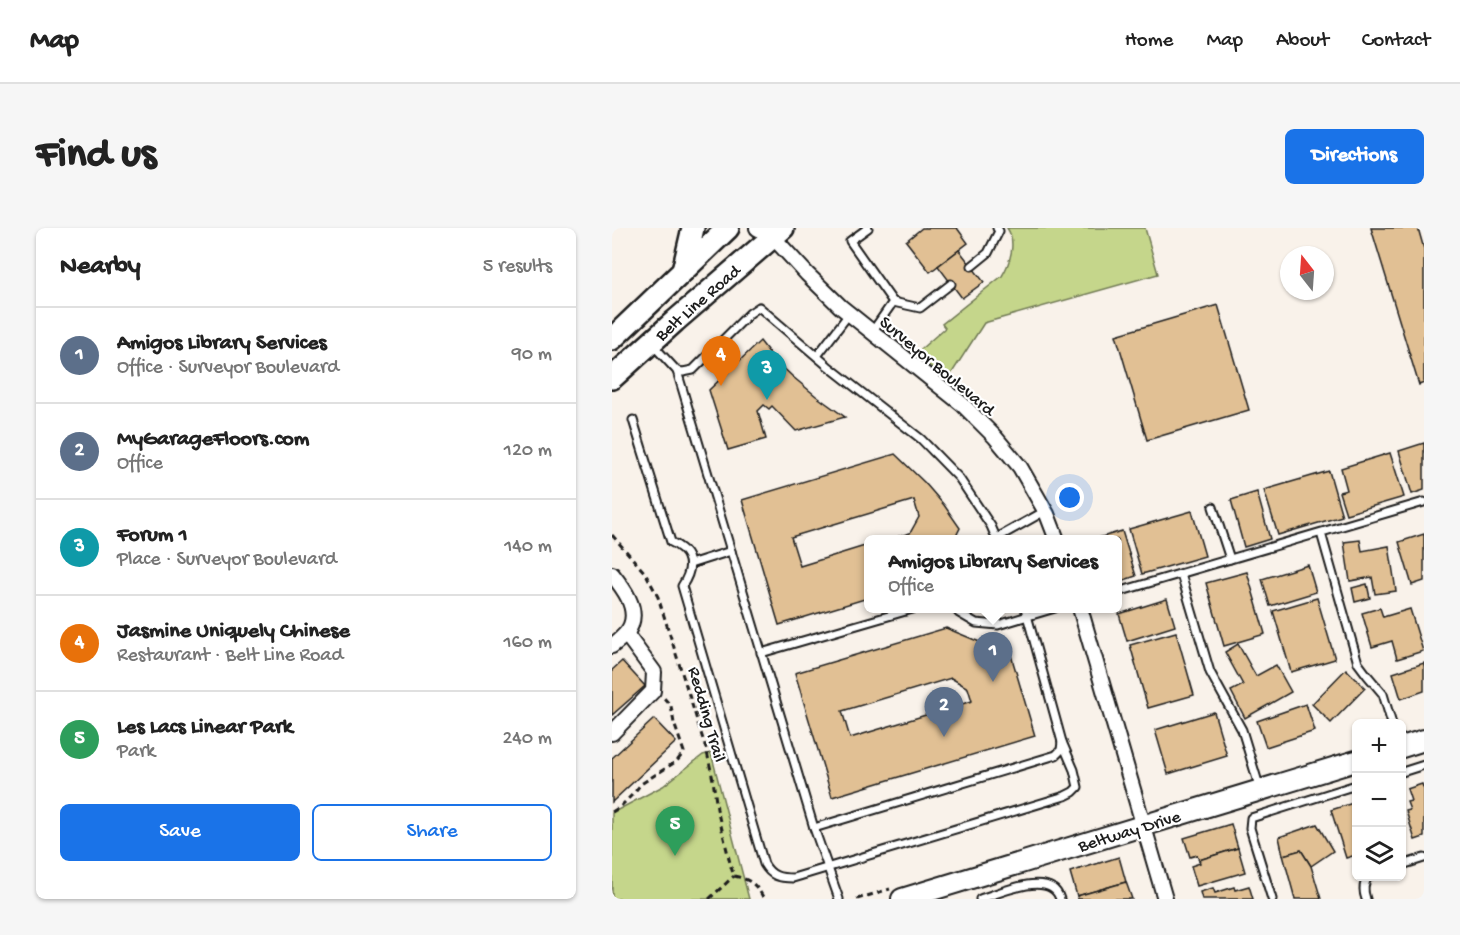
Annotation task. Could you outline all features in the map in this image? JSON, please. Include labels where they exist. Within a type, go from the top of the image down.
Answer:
[{"type":"main road","points":[[682,271],[693,228]]},
{"type":"main road","name":"Belt Line Road","points":[[612,339],[728,228]]},
{"type":"main road","name":"Belt Line Road","points":[[612,378],[770,230]]},
{"type":"street","name":"Surveyor Boulevard","points":[[770,230],[807,274],[849,314],[962,404],[995,437],[1020,468],[1045,511],[1055,535]]},
{"type":"street","points":[[612,574],[621,585],[633,608],[632,625],[626,634],[612,646]]},
{"type":"street","points":[[1081,613],[1165,899]]},
{"type":"street","points":[[612,733],[653,692],[654,672],[626,634]]},
{"type":"street","points":[[1406,745],[1424,740]]},
{"type":"street","name":"Beltway Drive","points":[[902,899],[1352,762]]},
{"type":"lane","points":[[868,228],[850,241],[893,302],[920,308],[951,284]]},
{"type":"lane","points":[[972,266],[988,253],[999,231],[997,228]]},
{"type":"lane","points":[[872,332],[893,302]]},
{"type":"lane","points":[[677,371],[693,370],[750,313],[759,307],[921,439],[959,478],[991,526],[994,535]]},
{"type":"lane","points":[[817,356],[849,314]]},
{"type":"lane","points":[[651,343],[677,371],[814,828],[839,899]]},
{"type":"lane","points":[[633,420],[670,542],[676,544],[687,555],[690,564],[687,578],[682,586],[764,864],[779,878],[793,878],[1065,796],[1078,787],[1074,770],[1062,742],[1026,613]]},
{"type":"lane","points":[[1122,591],[1424,502]]},
{"type":"lane","points":[[1213,507],[1230,560]]},
{"type":"lane","points":[[1003,535],[1045,511]]},
{"type":"lane","points":[[1321,532],[1358,663],[1383,694],[1391,719]]},
{"type":"lane","points":[[690,564],[731,551]]},
{"type":"lane","points":[[1180,574],[1210,672],[1242,730],[1261,791]]},
{"type":"lane","points":[[761,653],[902,613]]},
{"type":"lane","points":[[958,613],[976,623],[998,625],[1024,613]]},
{"type":"lane","points":[[814,828],[1056,755],[1061,750],[1062,742]]},
{"type":"lane","points":[[1406,770],[1424,765]]},
{"type":"lane","points":[[1272,899],[1250,828],[1251,818],[1352,786]]},
{"type":"lane","points":[[1406,863],[1424,858]]},
{"type":"lane","points":[[1366,881],[1363,891],[1366,899]]},
{"type":"lane","points":[[980,899],[1034,883],[1046,885],[1058,894],[1060,899]]},
{"type":"path","name":"Redding Trail","points":[[612,535],[646,574],[664,611],[706,752],[724,843],[734,876]]},
{"type":"path","points":[[612,812],[621,806],[641,784],[677,761],[684,752],[671,706],[663,696]]},
{"type":"path","points":[[710,899],[734,876],[754,884],[764,899]]},
{"type":"green space","points":[[1007,228],[1145,228],[1158,274],[984,323],[948,379],[914,355],[945,328],[942,324],[1002,276],[1008,265],[1012,246]]},
{"type":"green space","points":[[711,753],[749,899],[612,899],[612,813],[663,786],[703,755]]},
{"type":"building","points":[[922,228],[957,228],[968,243],[930,272],[906,241]]},
{"type":"building","points":[[1371,228],[1418,228],[1424,249],[1424,383],[1419,385]]},
{"type":"building","points":[[959,250],[984,282],[962,298],[938,266]]},
{"type":"building","points":[[1218,305],[1249,410],[1147,440],[1116,335]]},
{"type":"building","points":[[760,341],[774,359],[793,377],[845,417],[796,431],[772,406],[769,409],[764,405],[758,411],[766,439],[728,450],[709,390]]},
{"type":"building","points":[[1424,443],[1424,490],[1412,494],[1399,451]]},
{"type":"building","points":[[1390,453],[1404,497],[1346,514],[1339,492],[1347,490],[1341,468]]},
{"type":"building","points":[[895,454],[925,483],[960,528],[956,535],[903,535],[910,533],[919,517],[914,500],[791,537],[800,566],[864,546],[864,599],[779,625],[742,500]]},
{"type":"building","points":[[1329,471],[1342,516],[1278,535],[1264,490]]},
{"type":"building","points":[[1257,492],[1270,539],[1244,547],[1231,500]]},
{"type":"building","points":[[1192,511],[1205,556],[1142,574],[1129,529]]},
{"type":"building","points":[[1122,531],[1136,576],[1122,581],[1122,535],[1108,535]]},
{"type":"building","points":[[1424,534],[1424,581],[1412,585],[1399,542]]},
{"type":"building","points":[[1360,540],[1362,551],[1389,546],[1396,591],[1375,594],[1372,577],[1350,581],[1344,542]]},
{"type":"building","points":[[1308,565],[1316,592],[1270,606],[1262,579]]},
{"type":"building","points":[[1247,572],[1265,634],[1224,646],[1206,583]]},
{"type":"building","points":[[1367,584],[1370,598],[1355,602],[1352,588]]},
{"type":"building","points":[[1317,598],[1335,659],[1291,672],[1273,611]]},
{"type":"building","points":[[1167,599],[1175,626],[1127,641],[1119,614]]},
{"type":"building","points":[[1380,608],[1383,617],[1410,609],[1423,651],[1397,659],[1392,641],[1372,647],[1362,613]]},
{"type":"building","points":[[946,628],[1011,655],[1035,736],[832,797],[795,673]],"holes":[[[951,678],[968,688],[972,701],[850,738],[842,711]]]},
{"type":"building","points":[[1176,632],[1194,695],[1148,708],[1130,645]]},
{"type":"building","points":[[1238,644],[1256,676],[1276,665],[1291,692],[1245,718],[1231,691],[1243,685],[1225,652]]},
{"type":"building","points":[[622,661],[645,686],[612,715],[612,670]]},
{"type":"building","points":[[1424,663],[1424,691],[1401,699],[1393,673]]},
{"type":"building","points":[[1346,669],[1365,688],[1331,723],[1312,704]]},
{"type":"building","points":[[1306,704],[1315,731],[1266,747],[1257,721]]},
{"type":"building","points":[[1214,712],[1227,756],[1168,774],[1155,730]]},
{"type":"building","points":[[654,719],[676,742],[612,802],[612,758]]},
{"type":"building","points":[[1422,784],[1424,790],[1424,837],[1415,840],[1406,811],[1410,810],[1407,802],[1411,801],[1407,789]]},
{"type":"building","points":[[1352,803],[1352,856],[1346,858],[1331,810]]},
{"type":"building","points":[[1231,824],[1238,848],[1199,860],[1197,855],[1190,857],[1184,838]]},
{"type":"building","points":[[1317,824],[1333,851],[1311,866],[1301,850],[1283,855],[1279,837]]},
{"type":"building","points":[[1238,848],[1245,872],[1197,886],[1191,866],[1200,863],[1199,860]]},
{"type":"building","points":[[1301,850],[1311,866],[1321,899],[1295,899],[1283,855]]},
{"type":"building","points":[[1119,857],[1126,882],[1077,896],[1070,872]]},
{"type":"building","points":[[1126,882],[1132,899],[1078,899],[1077,896]]},
{"type":"building","points":[[1249,886],[1253,899],[1202,899],[1200,892],[1213,888],[1215,893],[1234,887],[1235,890]]},
{"type":"place","name":"Jasmine Uniquely Chinese","points":[[721,386]]},
{"type":"place","name":"Forum 1","points":[[767,400]]},
{"type":"place","name":"Amigos Library Services","points":[[993,682]]},
{"type":"place","name":"MyGarageFloors.com","points":[[944,737]]},
{"type":"place","name":"Les Lacs Linear Park","points":[[675,856]]}]
